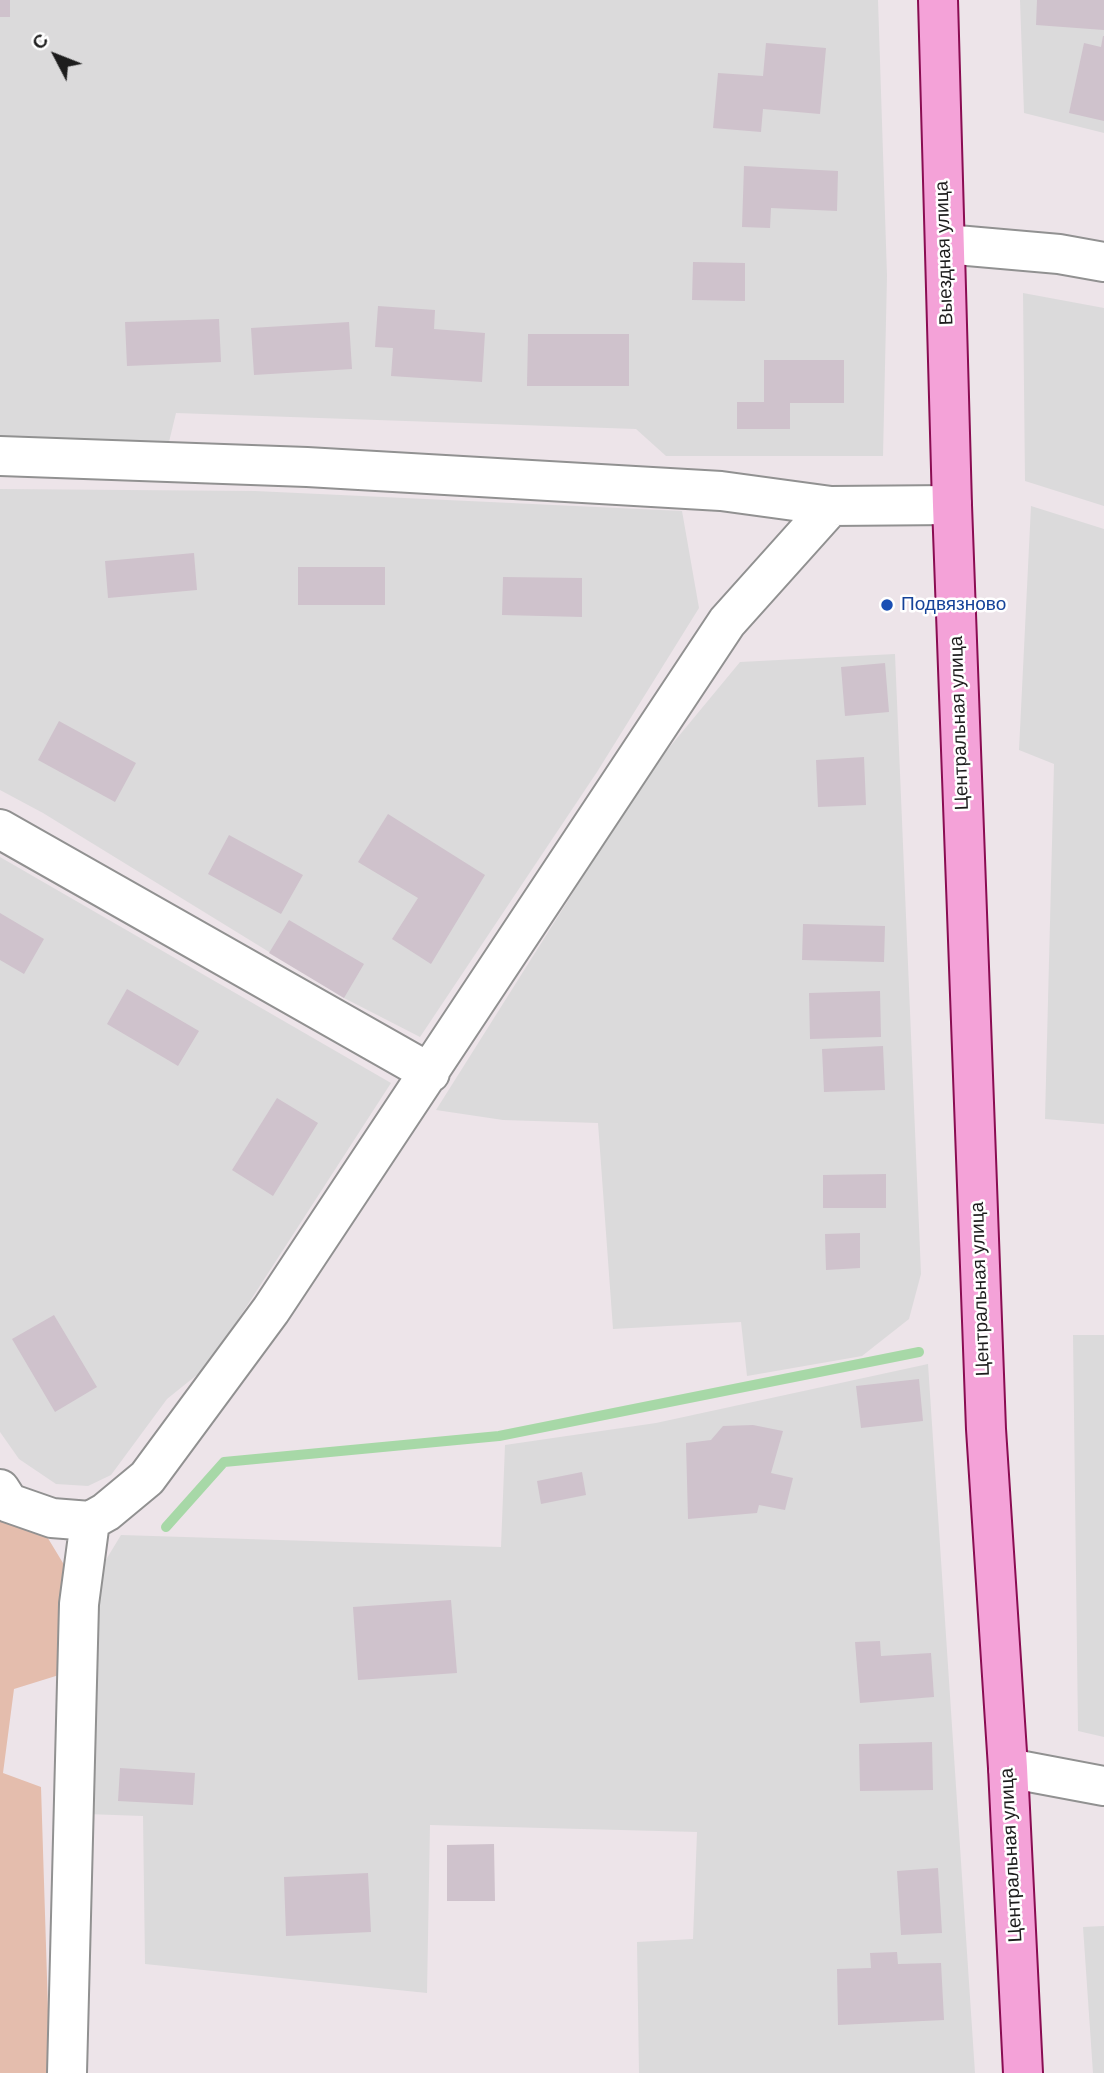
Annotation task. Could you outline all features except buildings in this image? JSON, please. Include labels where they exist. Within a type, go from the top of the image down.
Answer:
[{"type":"main road","name":"Выездная улица","points":[[938,0],[952,505]]},
{"type":"main road","name":"Центральная улица","points":[[952,505],[986,1429],[1008,1768],[1023,2073]]},
{"type":"street","points":[[944,244],[1059,254],[1104,262]]},
{"type":"street","points":[[0,456],[307,467],[707,490],[831,506],[952,505]]},
{"type":"street","points":[[0,1489],[9,1503],[52,1518],[90,1521],[106,1512],[155,1466],[271,1310],[727,622],[831,506]]},
{"type":"street","points":[[0,829],[430,1073]]},
{"type":"street","points":[[67,2073],[79,1604],[90,1521]]},
{"type":"street","points":[[1008,1768],[1104,1786]]},
{"type":"shaded area","points":[[0,0],[878,0],[887,276],[883,456],[666,456],[636,429],[176,413],[168,446],[0,438]]},
{"type":"shaded area","points":[[1020,0],[1104,0],[1104,133],[1024,113]]},
{"type":"shaded area","points":[[1023,293],[1104,308],[1104,506],[1025,481]]},
{"type":"shaded area","points":[[0,489],[255,491],[682,511],[699,608],[597,772],[420,1037],[344,998],[43,813],[0,790]]},
{"type":"shaded area","points":[[1031,506],[1104,529],[1104,1124],[1045,1119],[1054,764],[1019,750]]},
{"type":"shaded area","points":[[895,654],[921,1274],[909,1319],[862,1356],[747,1376],[741,1322],[613,1329],[598,1123],[503,1120],[436,1110],[649,772],[740,662]]},
{"type":"shaded area","points":[[0,857],[391,1083],[208,1366],[167,1399],[111,1475],[88,1486],[56,1484],[19,1459],[0,1432]]},
{"type":"shaded area","points":[[1073,1335],[1104,1335],[1104,1737],[1078,1731]]},
{"type":"shaded area","points":[[928,1364],[975,2073],[639,2073],[637,1942],[693,1939],[697,1832],[430,1825],[427,1993],[145,1964],[143,1816],[86,1814],[101,1568],[121,1535],[501,1547],[505,1445],[656,1423]]},
{"type":"shaded area","points":[[0,1507],[46,1535],[66,1568],[59,1675],[14,1689],[3,1773],[41,1787],[50,2073],[0,2073]]},
{"type":"shaded area","points":[[1104,1926],[1104,2073],[1093,2073],[1083,1927]]},
{"type":"waterway","points":[[166,1527],[224,1462],[499,1436],[919,1352]]},
{"type":"place","name":"Подвязново","points":[[887,605]]}]
